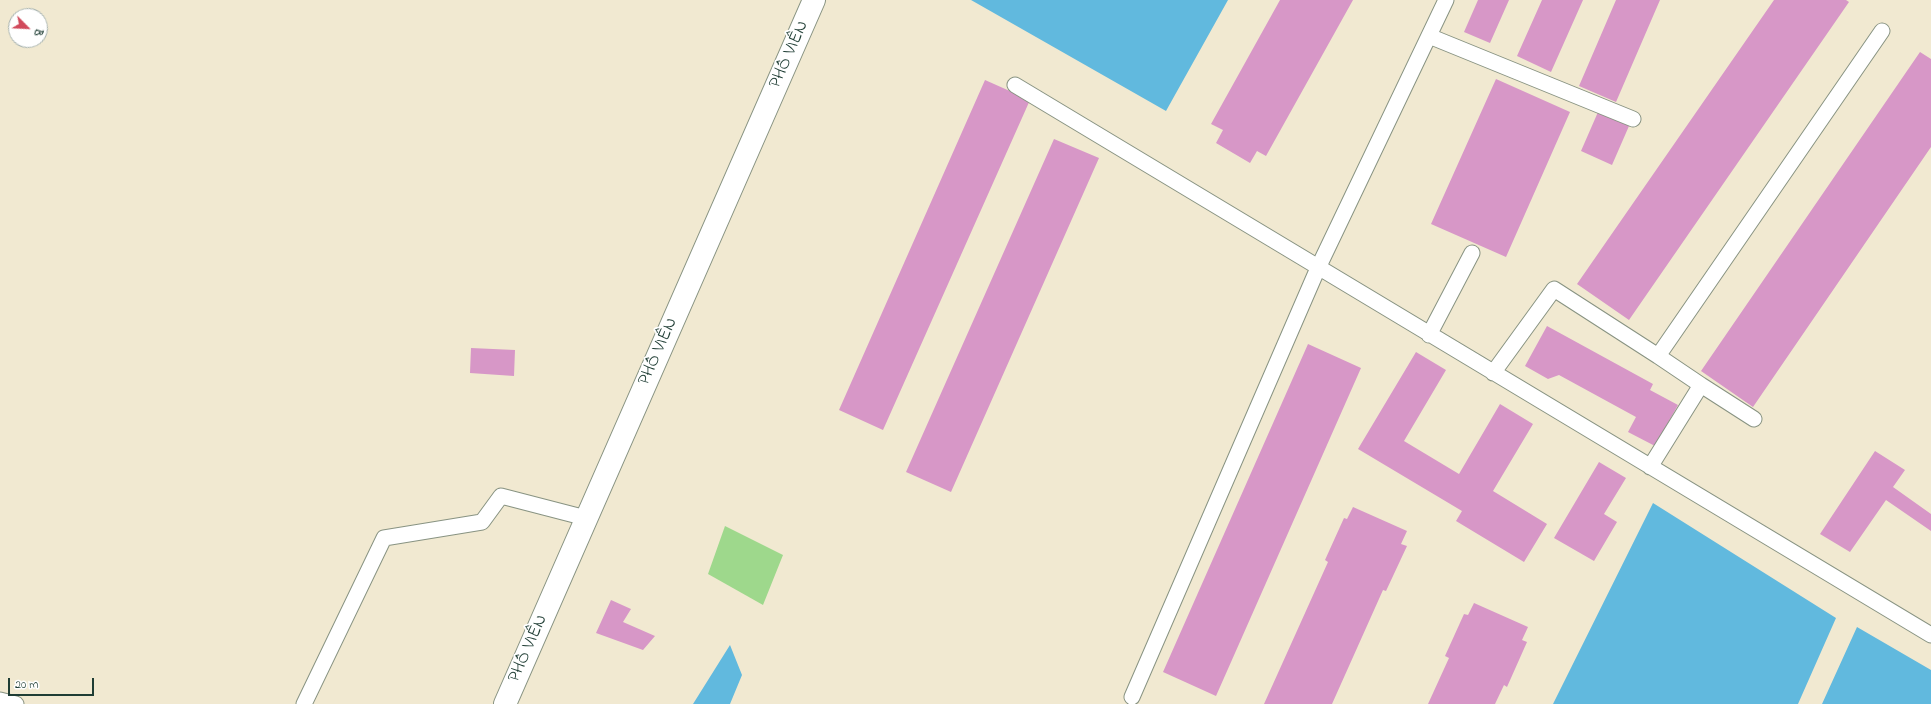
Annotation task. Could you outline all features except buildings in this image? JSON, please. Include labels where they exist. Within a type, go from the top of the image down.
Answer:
[{"type":"street","name":"PHỐ VIÊN","points":[[505,704],[814,0]]},
{"type":"lane","points":[[1132,697],[1318,268],[1446,0]]},
{"type":"lane","points":[[1658,356],[1882,31]]},
{"type":"lane","points":[[1429,36],[1633,119]]},
{"type":"lane","points":[[1015,84],[1429,335],[1931,635]]},
{"type":"lane","points":[[1429,335],[1472,253]]},
{"type":"lane","points":[[1493,373],[1554,289],[1754,419]]},
{"type":"lane","points":[[1650,467],[1701,385]]},
{"type":"lane","points":[[304,704],[384,538],[482,522],[501,496],[586,518]]},
{"type":"lane","points":[[0,700],[16,704]]},
{"type":"green space","points":[[725,526],[783,555],[763,605],[708,574]]},
{"type":"water","points":[[971,0],[1228,0],[1166,111]]},
{"type":"water","points":[[1653,503],[1836,618],[1798,704],[1553,704]]},
{"type":"water","points":[[1857,627],[1931,670],[1931,704],[1822,704]]},
{"type":"water","points":[[730,645],[742,675],[730,704],[693,704]]}]
